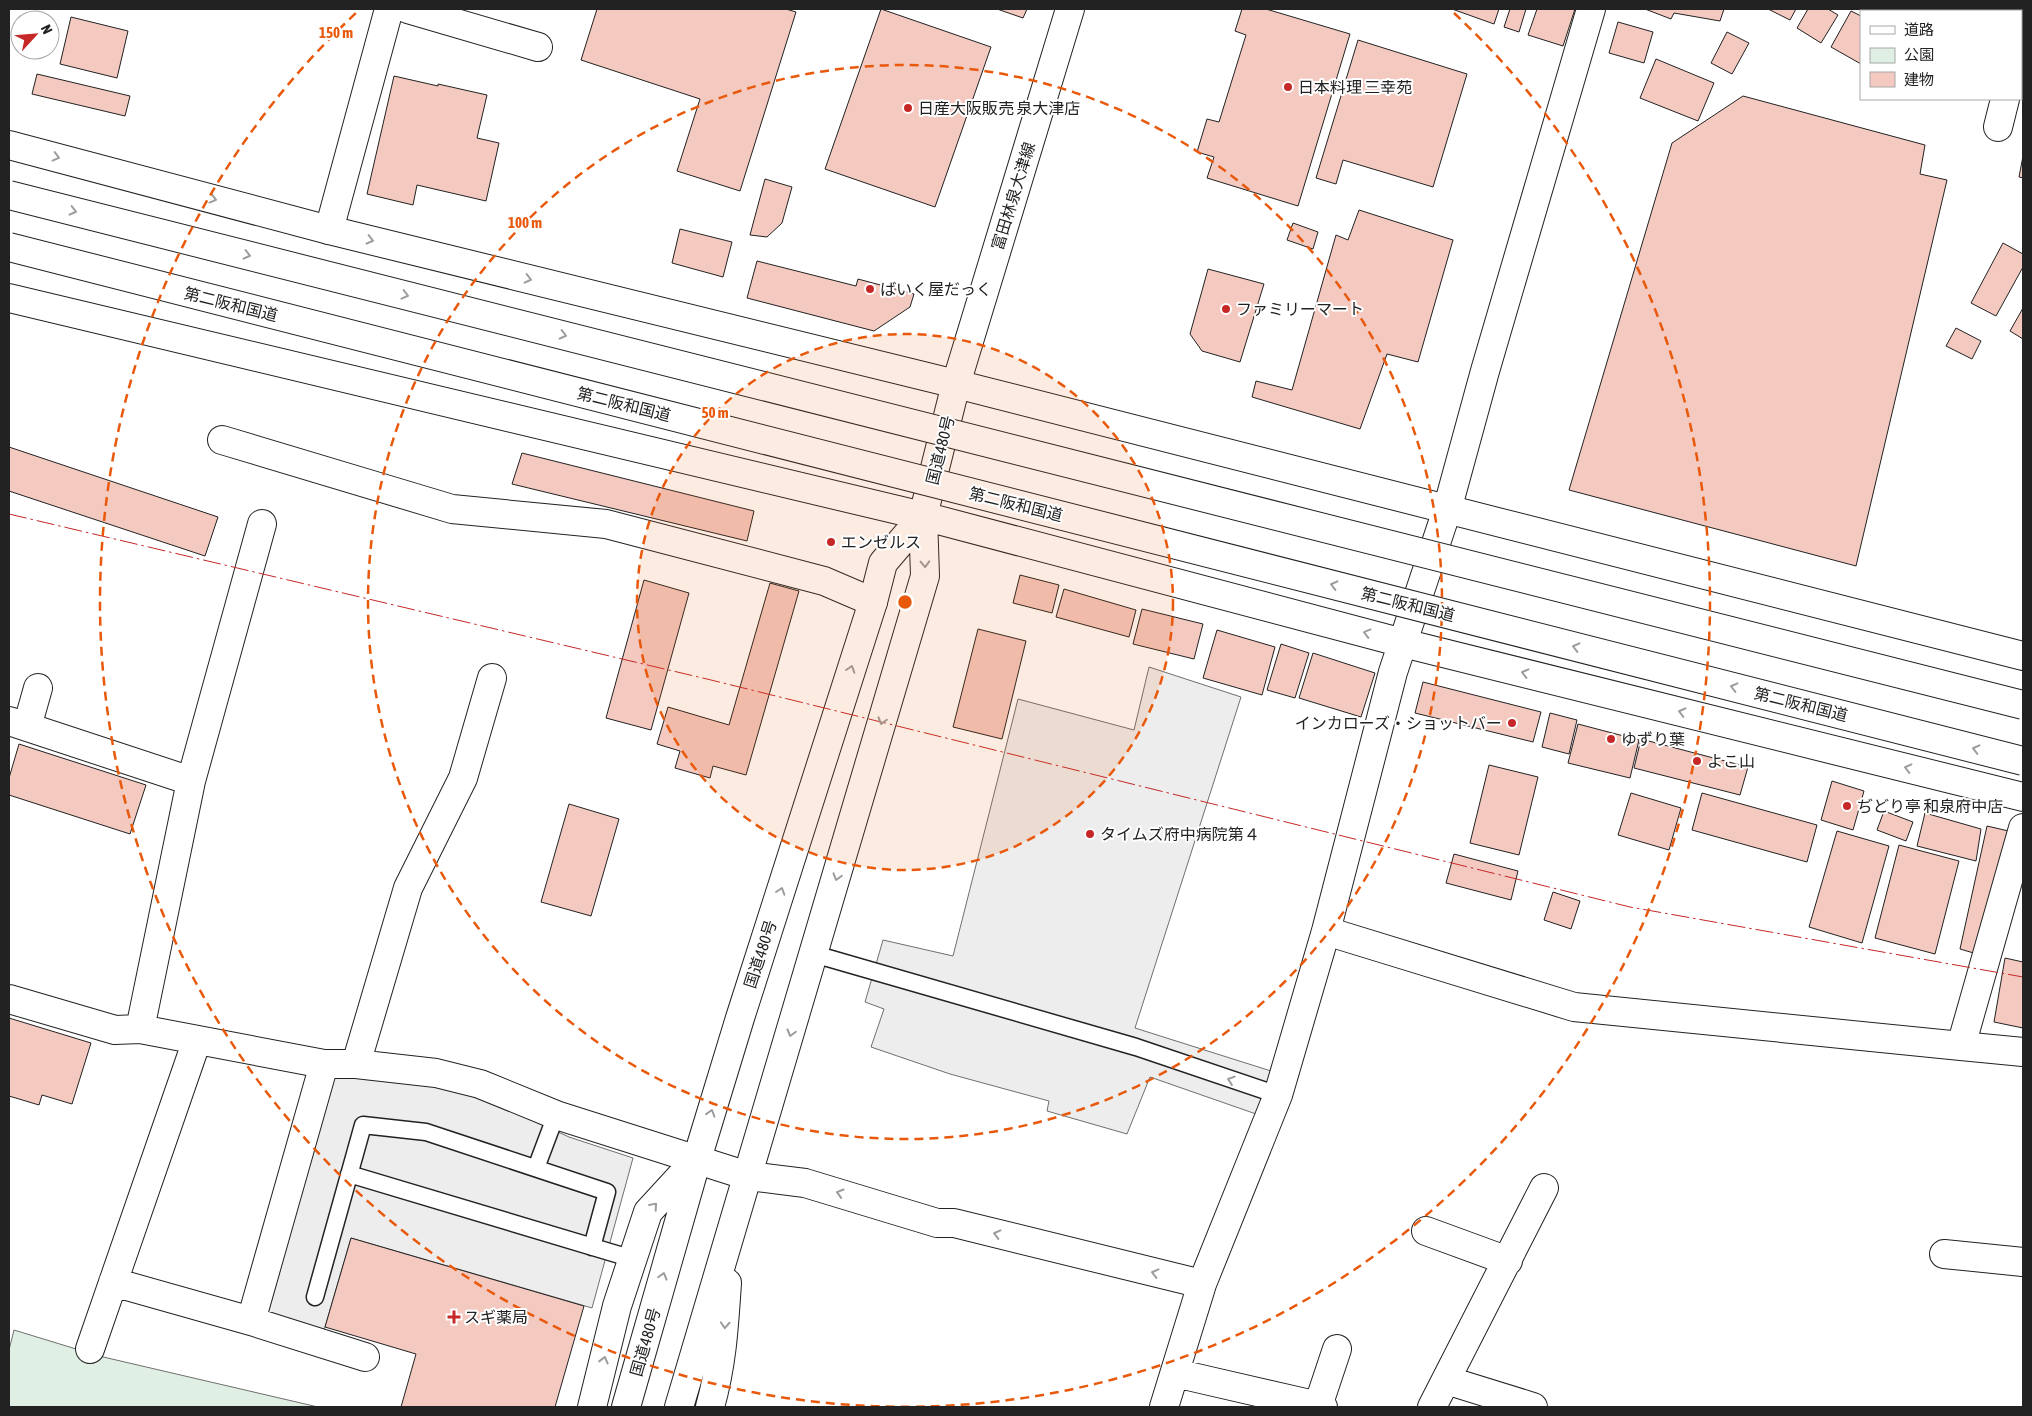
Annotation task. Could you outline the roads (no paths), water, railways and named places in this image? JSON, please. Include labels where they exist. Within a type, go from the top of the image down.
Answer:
[{"type":"main road","points":[[329,230],[389,9]]},
{"type":"main road","points":[[408,9],[538,46]]},
{"type":"main road","name":"富田林泉大津線","points":[[956,384],[1070,9]]},
{"type":"main road","points":[[1164,1407],[1202,1284],[1278,1095],[1326,931],[1393,672],[1447,510],[1485,371],[1591,9]]},
{"type":"main road","points":[[1998,127],[2005,100]]},
{"type":"main road","points":[[9,145],[329,230],[956,384],[2023,656]]},
{"type":"main road","points":[[9,195],[2023,705]]},
{"type":"main road","name":"第二阪和国道","points":[[9,247],[2023,761]]},
{"type":"main road","points":[[9,298],[923,516],[1403,642],[2023,797]]},
{"type":"main road","name":"国道480号","points":[[679,1407],[925,576],[923,516],[956,384]]},
{"type":"main road","points":[[222,440],[452,508],[606,524],[824,581],[873,602]]},
{"type":"main road","name":"国道480号","points":[[626,1407],[697,1159],[873,602],[883,563],[923,516]]},
{"type":"main road","points":[[140,1029],[191,781],[262,524]]},
{"type":"main road","points":[[356,1064],[408,888],[463,778],[492,678]]},
{"type":"main road","points":[[38,688],[18,724],[191,781]]},
{"type":"main road","points":[[1961,1046],[2023,828]]},
{"type":"main road","points":[[1326,931],[1574,1007],[2023,1052]]},
{"type":"main road","points":[[9,999],[115,1030],[140,1029],[324,1064],[356,1064],[436,1073],[480,1084],[556,1115],[648,1146],[697,1159],[748,1176],[805,1182],[937,1224],[954,1223],[1202,1284]]},
{"type":"main road","points":[[90,1348],[198,1040]]},
{"type":"main road","points":[[251,1321],[324,1064]]},
{"type":"main road","points":[[592,1407],[617,1306],[648,1212],[697,1159]]},
{"type":"main road","points":[[1432,1407],[1544,1188]]},
{"type":"main road","points":[[1426,1230],[1508,1261]]},
{"type":"main road","points":[[710,1407],[724,1345],[729,1241]]},
{"type":"main road","points":[[1944,1254],[2023,1262]]},
{"type":"main road","points":[[113,1282],[251,1321],[365,1357]]},
{"type":"main road","points":[[1175,1373],[1321,1407],[1337,1349]]},
{"type":"main road","points":[[1446,1380],[1533,1407]]},
{"type":"lane","points":[[814,954],[1111,1040],[1278,1095]]},
{"type":"lane","points":[[536,1168],[556,1115]]},
{"type":"lane","points":[[315,1297],[363,1125],[426,1132],[607,1192],[592,1247]]},
{"type":"lane","points":[[350,1174],[632,1259]]},
{"type":"place","name":"日本料理 三幸苑","points":[[1288,87]]},
{"type":"place","name":"日産大阪販売 泉大津店","points":[[908,108]]},
{"type":"place","name":"ばいく屋だっく","points":[[870,289]]},
{"type":"place","name":"ファミリーマート","points":[[1226,309]]},
{"type":"place","name":"エンゼルス","points":[[831,542]]},
{"type":"place","name":"インカローズ・ショットバー","points":[[1512,723]]},
{"type":"place","name":"ゆずり葉","points":[[1611,739]]},
{"type":"place","name":"よこ山","points":[[1697,761]]},
{"type":"place","name":"ぢどり亭 和泉府中店","points":[[1847,806]]},
{"type":"place","name":"タイムズ府中病院第４","points":[[1090,834]]},
{"type":"place","name":"スギ薬局","points":[[454,1317]]}]
